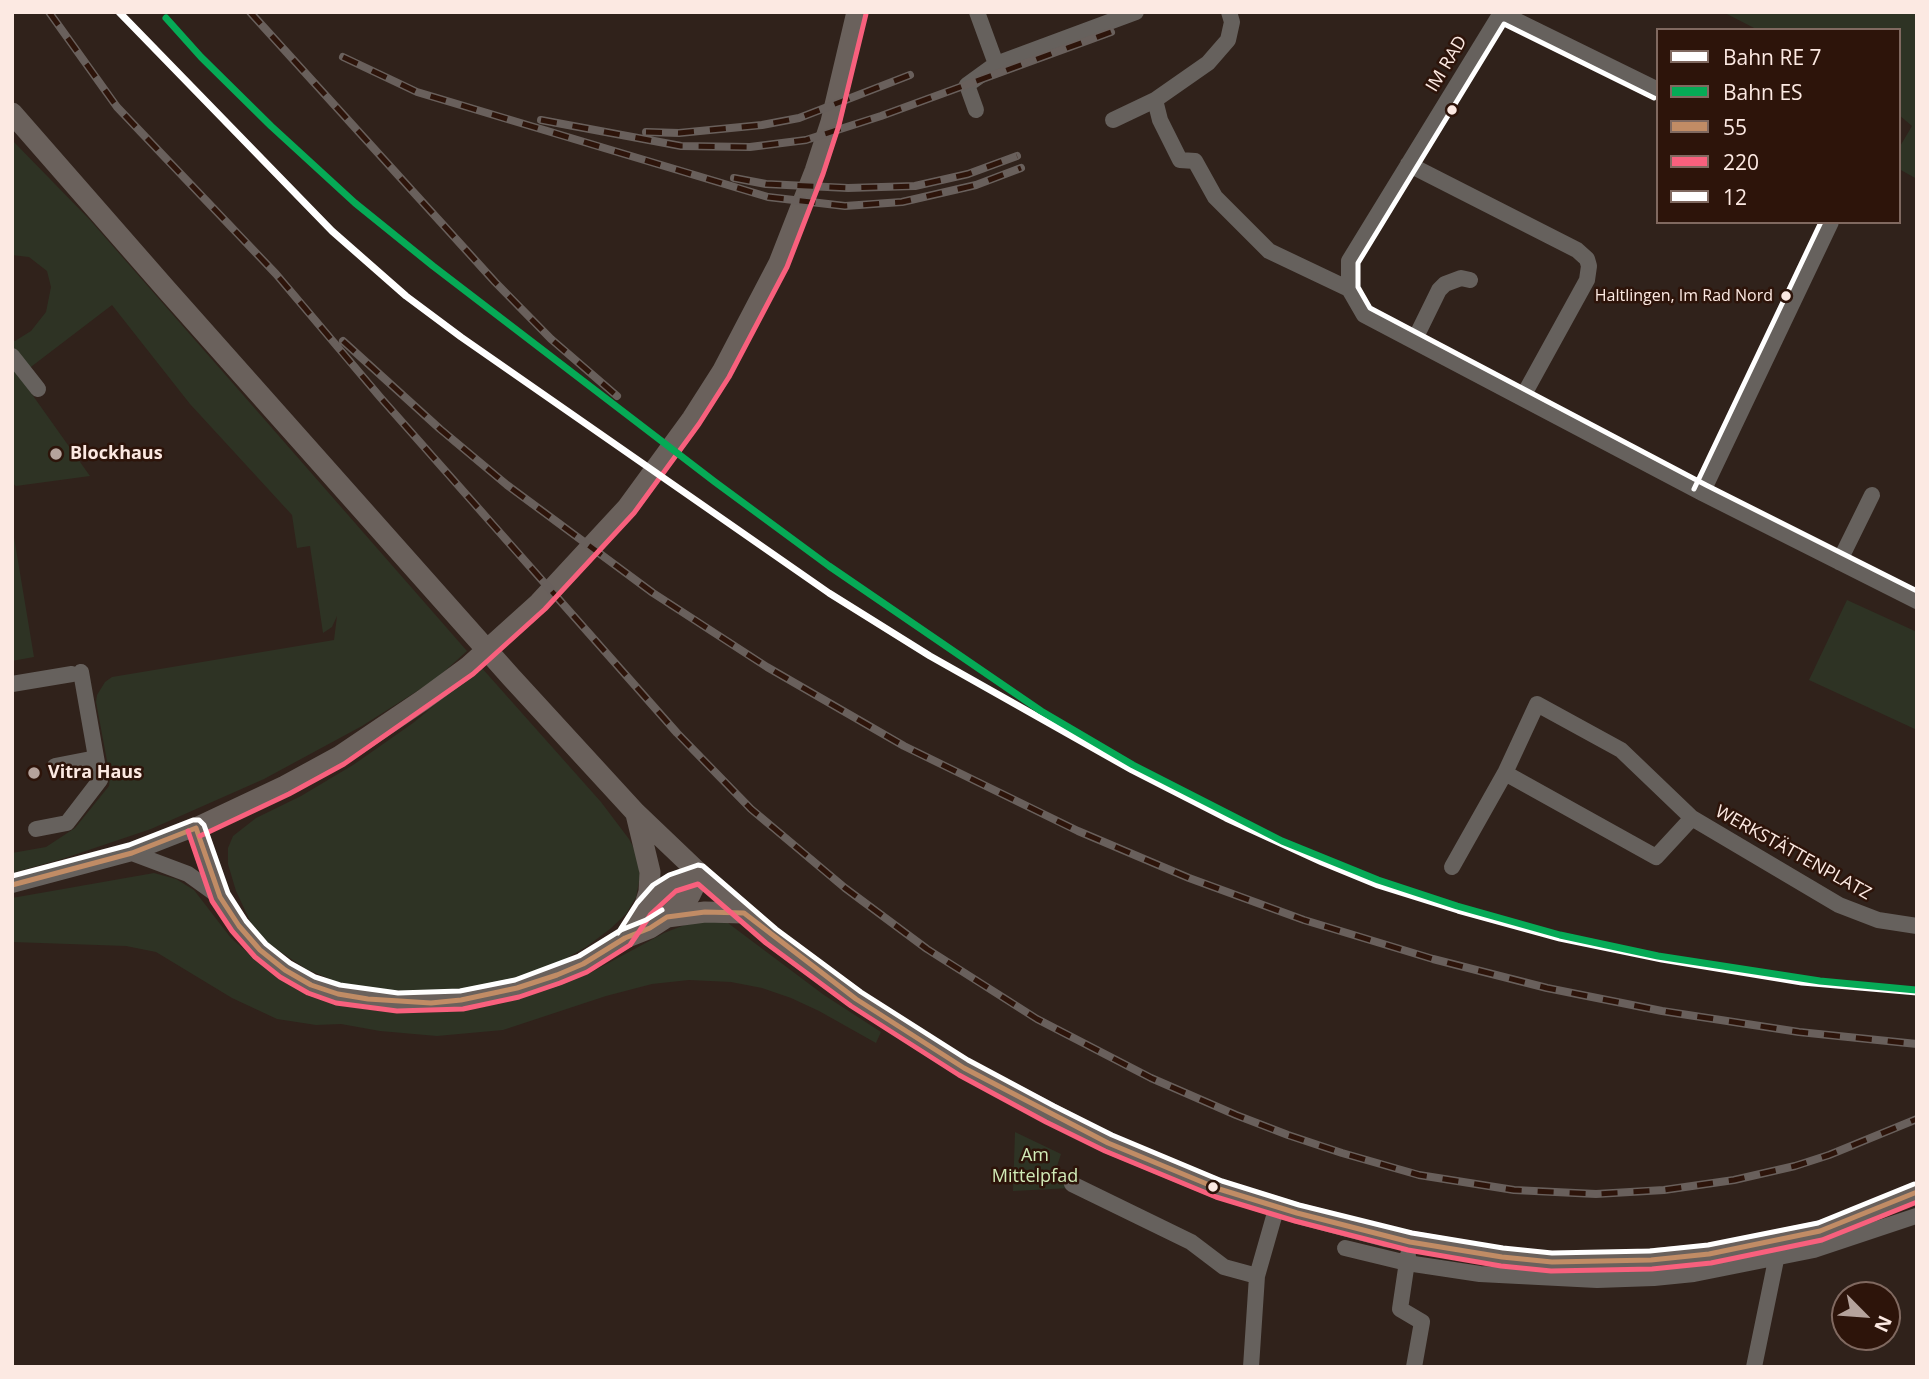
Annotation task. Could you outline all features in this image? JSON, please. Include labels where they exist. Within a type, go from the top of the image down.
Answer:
[{"type":"main road","points":[[700,874],[690,895],[667,917],[650,928],[625,937],[583,964],[517,988],[461,1000],[431,1003],[378,1000],[338,994],[311,985],[285,970],[260,950],[239,926],[220,897],[196,828],[285,786],[340,756],[445,684],[539,603],[601,537],[660,464],[722,372],[779,263],[816,171],[845,72],[857,12]]},
{"type":"main road","points":[[12,113],[494,658],[635,812],[744,913],[856,999],[964,1068],[1108,1143],[1186,1176],[1409,1253],[1599,1263],[1778,1249],[1917,1192]]},
{"type":"main road","points":[[635,812],[650,872],[649,892],[644,908]]},
{"type":"main road","points":[[625,937],[644,908],[672,883],[700,874]]},
{"type":"main road","points":[[667,917],[705,912],[744,913]]},
{"type":"street","points":[[977,12],[996,64]]},
{"type":"street","points":[[976,110],[967,85],[996,64],[1136,12]]},
{"type":"street","points":[[1113,120],[1155,100],[1208,63],[1228,40],[1232,22],[1229,12]]},
{"type":"street","name":"IM RAD","points":[[1349,289],[1349,261],[1501,13],[1656,89]]},
{"type":"street","points":[[1155,100],[1160,120],[1180,160],[1195,161],[1215,197],[1269,251],[1349,289],[1364,315],[1702,494],[1917,601]]},
{"type":"street","points":[[1408,164],[1577,250],[1587,259],[1587,279],[1522,398]]},
{"type":"street","points":[[1702,494],[1830,224]]},
{"type":"street","points":[[1414,341],[1439,290],[1453,279],[1470,280]]},
{"type":"street","points":[[12,356],[38,389]]},
{"type":"street","points":[[1839,562],[1872,495]]},
{"type":"street","points":[[12,684],[77,673],[100,780],[67,823],[36,829]]},
{"type":"street","name":"WERKSTÄTTENPLATZ","points":[[1692,818],[1656,857],[1505,773],[1537,704],[1620,750],[1692,818],[1850,910],[1878,920],[1917,926]]},
{"type":"street","points":[[55,766],[96,758]]},
{"type":"street","points":[[1451,867],[1505,773]]},
{"type":"street","points":[[12,885],[132,853],[196,828]]},
{"type":"street","points":[[132,853],[188,874],[220,897]]},
{"type":"street","points":[[1072,1184],[1191,1242],[1224,1267],[1257,1276]]},
{"type":"street","points":[[1251,1367],[1257,1276],[1277,1206]]},
{"type":"street","points":[[1754,1367],[1778,1249],[1850,1239],[1916,1216]]},
{"type":"street","points":[[1345,1248],[1409,1253],[1400,1309],[1422,1322],[1415,1367]]},
{"type":"green space","points":[[1723,12],[1917,12],[1917,179],[1901,170],[1901,145],[1912,126],[1901,117],[1901,28],[1754,28]]},
{"type":"green space","points":[[12,140],[90,220],[467,651],[436,679],[362,726],[264,779],[151,829],[12,873],[12,853],[46,847],[75,828],[109,786],[110,777],[96,702],[105,682],[112,677],[334,640],[337,616],[332,627],[323,633],[310,546],[297,548],[292,515],[190,404],[112,305],[19,376],[90,476],[16,486],[12,483],[12,339],[15,341],[31,331],[46,312],[51,287],[47,271],[29,257],[12,255]]},
{"type":"green space","points":[[12,525],[34,657],[12,661]]},
{"type":"green space","points":[[1847,600],[1917,632],[1917,730],[1809,680]]},
{"type":"green space","points":[[481,667],[601,802],[629,839],[638,856],[640,877],[636,897],[626,914],[610,929],[558,963],[468,990],[423,992],[372,989],[337,982],[306,969],[269,944],[251,923],[236,891],[228,864],[228,848],[233,836],[256,818],[301,796],[353,765],[413,723]]},
{"type":"green space","points":[[154,873],[176,879],[194,890],[231,938],[265,968],[299,991],[344,1006],[386,1012],[423,1013],[460,1011],[504,1003],[590,973],[664,933],[700,919],[728,923],[824,995],[881,1032],[876,1043],[819,1011],[762,988],[731,982],[689,980],[652,984],[606,996],[503,1030],[437,1036],[380,1031],[341,1024],[316,1025],[277,1019],[232,998],[156,952],[126,946],[12,942],[12,898]]},
{"type":"green space","name":"Am Mittelpfad","points":[[1015,1132],[1061,1154],[1055,1172],[1074,1180],[1071,1188],[1013,1191]]},
{"type":"railway","points":[[49,12],[117,107],[276,274],[380,397],[677,733],[751,809],[845,888],[927,949],[1037,1019],[1151,1078],[1288,1135],[1419,1175],[1514,1190],[1596,1194],[1664,1190],[1734,1180],[1829,1155],[1917,1119]]},
{"type":"railway","points":[[250,12],[495,282],[551,339],[617,396]]},
{"type":"railway","points":[[541,120],[681,146],[750,147],[806,140],[881,116],[1111,32]]},
{"type":"railway","points":[[343,57],[417,92],[768,197],[845,206],[902,202],[976,185],[1021,168]]},
{"type":"railway","points":[[646,132],[679,133],[762,125],[799,118],[910,75]]},
{"type":"railway","points":[[734,178],[766,184],[848,188],[915,186],[968,174],[1017,156]]},
{"type":"railway","points":[[343,341],[440,429],[507,485],[653,593],[767,667],[904,746],[1078,831],[1189,878],[1304,920],[1433,959],[1547,988],[1662,1011],[1799,1032],[1917,1044]]},
{"type":"transit line","points":[[119,12],[332,231],[406,296],[829,593],[930,656],[1132,770],[1226,818],[1322,862],[1378,885],[1458,910],[1560,938],[1662,959],[1802,982],[1917,992]]},
{"type":"transit line","name":"220","points":[[200,836],[289,794],[344,764],[473,674],[545,609],[634,513],[699,424],[729,377],[787,267],[839,125],[866,14]]},
{"type":"transit line","name":"12","points":[[1654,98],[1504,24],[1358,263],[1358,287],[1370,308],[1706,485],[1917,591]]},
{"type":"transit line","name":"12","points":[[1694,489],[1820,224]]},
{"type":"transit line","name":"12","points":[[12,876],[129,845],[199,820],[204,825],[228,893],[246,921],[266,944],[290,963],[315,977],[340,985],[398,993],[460,991],[515,980],[579,956],[621,930],[662,910]]},
{"type":"transit line","name":"55","points":[[196,828],[220,897],[239,926],[260,950],[285,970],[311,985],[338,994],[368,999],[431,1003],[461,1000],[517,988],[557,975],[583,964],[625,938],[650,928],[667,917],[705,912],[744,913],[856,999],[964,1068],[1108,1143],[1219,1189],[1297,1213],[1410,1242],[1552,1262],[1651,1260],[1709,1254],[1820,1231],[1917,1192]]},
{"type":"transit line","name":"55","points":[[12,885],[132,853],[196,828]]},
{"type":"transit line","name":"220","points":[[188,831],[212,901],[232,931],[255,957],[280,977],[308,993],[336,1003],[397,1011],[463,1009],[519,997],[587,972],[630,945],[651,914],[676,891],[698,884],[766,943],[851,1006],[959,1075],[1046,1122],[1105,1151],[1216,1197],[1295,1221],[1408,1250],[1501,1266],[1551,1271],[1652,1269],[1711,1263],[1822,1240],[1917,1202]]},
{"type":"transit line","name":"12","points":[[618,933],[637,903],[653,885],[669,875],[698,865],[703,866],[776,929],[861,992],[968,1060],[1054,1106],[1112,1135],[1222,1181],[1299,1205],[1412,1233],[1552,1253],[1650,1251],[1708,1245],[1818,1223],[1914,1184]]},
{"type":"rail line","name":"ES","points":[[166,18],[271,126],[355,203],[433,266],[829,566],[1041,711],[1133,765],[1282,841],[1378,880],[1457,906],[1560,935],[1658,956],[1820,981],[1916,990]]},
{"type":"place","name":"Haltlingen, Im Rad Nord","points":[[1786,296]]},
{"type":"place","name":"Blockhaus","points":[[56,454]]},
{"type":"place","name":"Vitra Haus","points":[[34,773]]}]
